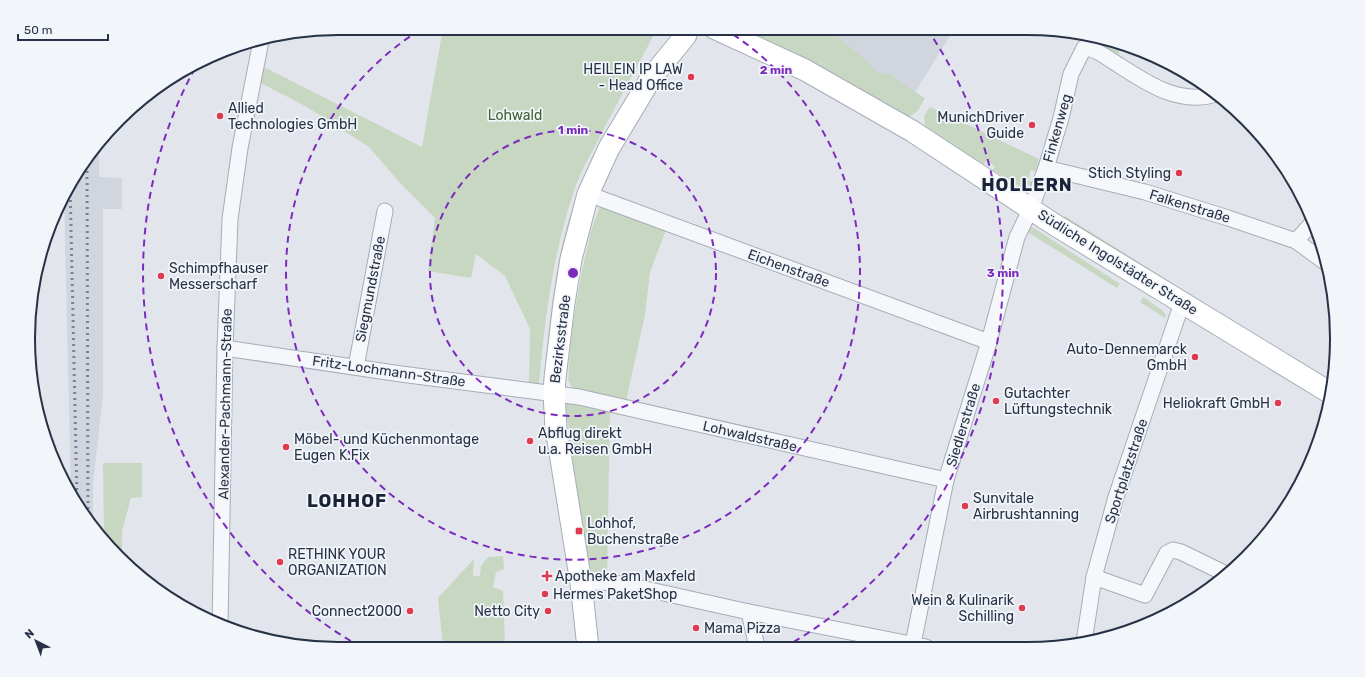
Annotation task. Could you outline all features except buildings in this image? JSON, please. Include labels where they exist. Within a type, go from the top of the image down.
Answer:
[{"type":"street","name":"Bezirksstraße","points":[[587,642],[581,583],[556,428],[554,394],[555,378],[564,303],[571,259],[588,194],[609,148],[651,78],[680,35]]},
{"type":"street","points":[[690,35],[698,37],[703,35]]},
{"type":"street","name":"Südliche Ingolstädter Straße","points":[[729,35],[805,70],[912,131],[1055,225],[1325,390]]},
{"type":"street","name":"Alexander-Pachmann-Straße","points":[[220,618],[225,348],[230,219],[240,148],[260,45]]},
{"type":"street","name":"Finkenweg","points":[[1030,208],[1046,168],[1063,113],[1071,74],[1084,48],[1093,49],[1137,77],[1180,97],[1198,98],[1208,96]]},
{"type":"street","name":"Falkenstraße","points":[[1046,168],[1145,192],[1228,218],[1296,241],[1319,258]]},
{"type":"street","name":"Eichenstraße","points":[[588,194],[989,342]]},
{"type":"street","name":"Siedlerstraße","points":[[919,642],[946,480],[989,342],[1017,237],[1030,208]]},
{"type":"street","name":"Siegmundstraße","points":[[356,367],[385,211]]},
{"type":"street","points":[[1296,241],[1309,227]]},
{"type":"street","name":"Sportplatzstraße","points":[[1085,636],[1094,577],[1116,497],[1182,303]]},
{"type":"street","name":"Fritz-Lochmann-Straße","points":[[225,348],[554,394]]},
{"type":"street","name":"Lohwaldstraße","points":[[554,394],[579,397],[946,480]]},
{"type":"street","points":[[1094,577],[1145,595],[1167,553],[1173,550],[1181,552],[1221,572]]},
{"type":"street","points":[[581,583],[602,582],[623,584],[749,612],[898,642]]},
{"type":"street","points":[[749,612],[756,642]]},
{"type":"shaded area","points":[[759,35],[951,35],[902,113]]},
{"type":"shaded area","points":[[99,153],[99,177],[122,178],[122,209],[103,209],[103,395],[93,483],[93,516],[71,481],[64,208],[86,170]]},
{"type":"green space","name":"Lohwald","points":[[442,35],[654,35],[580,175],[567,212],[547,309],[539,384],[529,383],[530,329],[505,276],[476,254],[471,278],[428,271],[435,218],[400,183],[369,147],[307,107],[259,82],[262,66],[422,147]]},
{"type":"green space","points":[[752,35],[835,35],[871,65],[878,73],[891,74],[901,83],[925,98],[919,109],[914,114],[903,117]]},
{"type":"green space","points":[[1102,44],[1119,49],[1119,60],[1111,55]]},
{"type":"green space","points":[[629,96],[618,118],[546,371],[547,347],[555,280],[570,215],[587,172],[604,138]]},
{"type":"green space","points":[[930,107],[1039,159],[1036,171],[1031,170],[1028,180],[1032,182],[1031,184],[1025,188],[1022,188],[993,170],[995,166],[986,161],[984,165],[925,127],[924,116]]},
{"type":"green space","points":[[600,206],[666,230],[650,272],[645,315],[626,401],[573,389],[568,380],[571,334],[581,275],[591,231]]},
{"type":"green space","points":[[1065,216],[1234,322],[1307,365],[1301,368],[1063,219]]},
{"type":"green space","points":[[1030,227],[1034,228],[1120,284],[1117,288],[1026,231]]},
{"type":"green space","points":[[1143,297],[1162,310],[1166,315],[1165,318],[1140,302]]},
{"type":"green space","points":[[565,402],[610,412],[607,575],[591,572],[586,555]]},
{"type":"green space","points":[[103,463],[142,463],[142,497],[131,498],[122,531],[122,551],[104,531]]},
{"type":"green space","points":[[503,556],[504,569],[496,572],[493,587],[503,591],[505,642],[443,642],[438,598],[474,559],[473,576],[480,576],[481,566],[488,557]]},
{"type":"railway","points":[[87,169],[88,510]]},
{"type":"railway","points":[[70,197],[77,491]]},
{"type":"place","name":"HEILEIN IP LAW - Head Office","points":[[691,77]]},
{"type":"place","name":"Allied Technologies GmbH","points":[[220,116]]},
{"type":"place","name":"MunichDriver Guide","points":[[1032,125]]},
{"type":"place","name":"Stich Styling","points":[[1179,173]]},
{"type":"place","name":"Schimpfhauser Messerscharf","points":[[161,276]]},
{"type":"place","name":"Auto-Dennemarck GmbH","points":[[1195,357]]},
{"type":"place","name":"Gutachter Lüftungstechnik","points":[[996,401]]},
{"type":"place","name":"Heliokraft GmbH","points":[[1278,403]]},
{"type":"place","name":"Abflug direkt u.a. Reisen GmbH","points":[[530,441]]},
{"type":"place","name":"Möbel- und Küchenmontage Eugen K.Fix","points":[[286,447]]},
{"type":"place","name":"Sunvitale Airbrushtanning","points":[[965,506]]},
{"type":"place","name":"Lohhof, Buchenstraße","points":[[579,531]]},
{"type":"place","name":"RETHINK YOUR ORGANIZATION","points":[[280,562]]},
{"type":"place","name":"Apotheke am Maxfeld","points":[[547,576]]},
{"type":"place","name":"Hermes PaketShop","points":[[545,594]]},
{"type":"place","name":"Wein & Kulinarik Schilling","points":[[1022,608]]},
{"type":"place","name":"Connect2000","points":[[410,611]]},
{"type":"place","name":"Netto City","points":[[548,611]]},
{"type":"place","name":"Mama Pizza","points":[[696,628]]},
{"type":"district","name":"HOLLERN","points":[[1027,185]]},
{"type":"district","name":"LOHHOF","points":[[347,501]]}]
